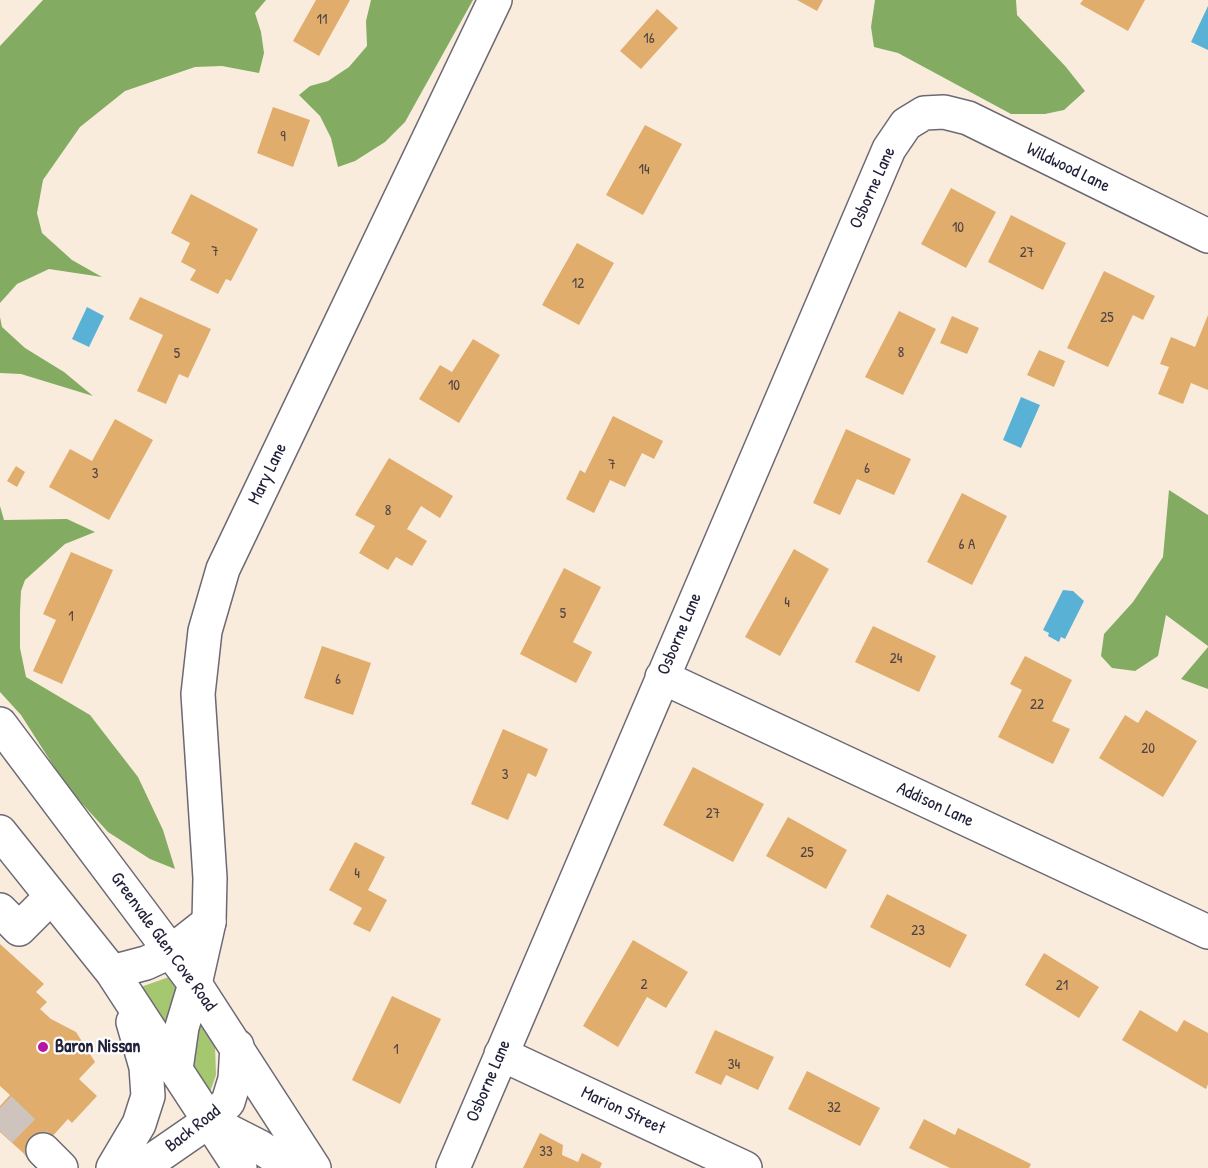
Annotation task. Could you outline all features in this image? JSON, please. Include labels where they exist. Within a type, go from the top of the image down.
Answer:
[{"type":"street","name":"Mary Lane","points":[[176,1069],[183,1027],[209,922],[210,878],[198,694],[205,631],[223,568],[495,0]]},
{"type":"street","name":"Wildwood Lane","points":[[924,113],[944,112],[968,118],[1208,236]]},
{"type":"street","name":"Osborne Lane","points":[[453,1168],[888,149],[906,124],[924,113]]},
{"type":"street","name":"Addison Lane","points":[[662,676],[1208,932]]},
{"type":"street","name":"Greenvale Glen Cove Road","points":[[0,724],[172,951],[237,1046],[314,1168]]},
{"type":"street","points":[[0,832],[117,980],[240,1168]]},
{"type":"street","points":[[0,910],[19,929],[51,897]]},
{"type":"street","points":[[117,980],[172,951],[209,922]]},
{"type":"street","points":[[113,1168],[140,1124],[148,1096],[146,1067],[117,980]]},
{"type":"street","name":"Back Road","points":[[141,1168],[209,1121],[224,1107],[232,1092],[237,1046]]},
{"type":"street","name":"Marion Street","points":[[501,1054],[745,1168]]},
{"type":"street","points":[[209,1121],[260,1147],[292,1168]]},
{"type":"green space","points":[[43,0],[266,0],[255,13],[264,53],[259,73],[222,66],[195,67],[125,91],[80,127],[43,180],[37,213],[42,233],[72,260],[102,277],[49,269],[17,284],[0,303],[0,46]]},
{"type":"green space","points":[[371,0],[473,0],[405,122],[385,142],[355,161],[338,167],[331,138],[320,116],[299,95],[310,86],[328,81],[349,67],[367,46],[366,21]]},
{"type":"green space","points":[[875,0],[1016,0],[1017,15],[1066,67],[1085,91],[1064,110],[1045,114],[1011,114],[898,53],[874,47],[871,27]]},
{"type":"green space","points":[[0,317],[2,327],[25,348],[64,372],[93,396],[21,374],[0,373]]},
{"type":"green space","points":[[1169,490],[1208,515],[1208,646],[1166,615],[1158,656],[1135,671],[1112,668],[1101,656],[1104,634],[1133,602],[1163,557]]},
{"type":"green space","points":[[0,506],[4,520],[67,519],[95,532],[65,544],[25,580],[21,591],[20,648],[26,677],[90,715],[138,777],[163,830],[175,869],[150,859],[108,832],[67,787],[21,715],[0,692]]},
{"type":"green space","points":[[1208,647],[1208,689],[1181,679]]},
{"type":"green space","points":[[169,977],[181,994],[169,1036],[138,988]]},
{"type":"green space","points":[[194,1015],[215,1044],[216,1075],[209,1095],[191,1068]]},
{"type":"water","points":[[1208,6],[1208,50],[1191,42]]},
{"type":"water","points":[[87,307],[104,316],[89,347],[72,339]]},
{"type":"water","points":[[1021,397],[1040,405],[1021,448],[1003,440]]},
{"type":"water","points":[[1063,590],[1073,591],[1084,601],[1065,639],[1061,637],[1059,642],[1043,630]]},
{"type":"building","points":[[316,0],[350,0],[319,56],[293,41]]},
{"type":"building","points":[[797,0],[823,0],[817,11]]},
{"type":"building","points":[[1083,0],[1145,0],[1128,31],[1080,4]]},
{"type":"building","points":[[657,9],[678,28],[641,69],[620,51]]},
{"type":"building","points":[[273,107],[310,120],[293,167],[257,153]]},
{"type":"building","points":[[645,125],[682,144],[643,215],[606,195]]},
{"type":"building","points":[[951,188],[996,212],[966,268],[921,244]]},
{"type":"building","points":[[191,194],[258,229],[231,281],[226,279],[218,294],[190,280],[196,270],[181,262],[190,243],[171,233]]},
{"type":"building","points":[[1011,215],[1066,243],[1043,290],[988,262]]},
{"type":"building","points":[[577,243],[614,263],[579,325],[542,305]]},
{"type":"building","points":[[1104,271],[1155,296],[1143,320],[1133,315],[1108,367],[1067,348]]},
{"type":"building","points":[[140,297],[211,329],[188,378],[179,374],[166,404],[137,391],[163,335],[129,319]]},
{"type":"building","points":[[899,311],[936,329],[903,395],[865,377]]},
{"type":"building","points":[[1208,315],[1208,390],[1191,383],[1183,404],[1158,394],[1169,367],[1160,364],[1171,337],[1195,347]]},
{"type":"building","points":[[952,316],[979,328],[967,354],[940,343]]},
{"type":"building","points":[[473,339],[500,355],[459,423],[419,399],[440,365],[452,372]]},
{"type":"building","points":[[1039,350],[1065,361],[1054,387],[1027,375]]},
{"type":"building","points":[[613,416],[663,441],[654,459],[642,453],[625,487],[610,480],[594,513],[566,499],[580,470],[585,473]]},
{"type":"building","points":[[115,419],[153,440],[109,520],[49,487],[70,449],[92,461]]},
{"type":"building","points":[[846,429],[911,459],[894,495],[857,479],[840,515],[813,503]]},
{"type":"building","points":[[389,458],[453,496],[440,518],[421,506],[407,529],[427,541],[412,566],[396,557],[388,570],[359,553],[375,526],[355,515]]},
{"type":"building","points":[[16,466],[25,472],[17,487],[7,481]]},
{"type":"building","points":[[962,493],[1007,516],[972,585],[927,562]]},
{"type":"building","points":[[794,549],[829,569],[780,656],[745,637]]},
{"type":"building","points":[[71,552],[113,570],[62,684],[33,671],[56,620],[43,614]]},
{"type":"building","points":[[564,568],[601,587],[573,642],[592,652],[576,683],[520,654]]},
{"type":"building","points":[[873,626],[936,656],[919,692],[855,662]]},
{"type":"building","points":[[322,646],[371,663],[353,715],[304,698]]},
{"type":"building","points":[[1025,656],[1072,680],[1052,721],[1070,729],[1053,764],[998,737],[1022,690],[1010,684]]},
{"type":"building","points":[[1146,710],[1197,741],[1163,797],[1099,758],[1125,715],[1138,723]]},
{"type":"building","points":[[503,729],[548,749],[536,777],[528,773],[508,820],[471,804]]},
{"type":"building","points":[[693,767],[764,804],[733,862],[663,825]]},
{"type":"building","points":[[788,817],[847,850],[826,889],[766,856]]},
{"type":"building","points":[[355,842],[385,857],[368,890],[387,900],[370,932],[353,924],[362,908],[329,890]]},
{"type":"building","points":[[887,894],[967,935],[950,968],[870,927]]},
{"type":"building","points":[[633,940],[688,972],[666,1008],[647,997],[618,1047],[583,1026]]},
{"type":"building","name":"Baron Nissan","points":[[0,944],[44,984],[36,992],[47,1002],[40,1009],[51,1019],[76,1032],[95,1062],[79,1079],[97,1096],[72,1123],[68,1119],[31,1160],[0,1132],[0,1106],[10,1095],[0,1086]]},
{"type":"building","points":[[1044,953],[1099,987],[1079,1018],[1025,985]]},
{"type":"building","points":[[392,996],[441,1019],[400,1104],[352,1080]]},
{"type":"building","points":[[1140,1010],[1177,1032],[1184,1020],[1208,1033],[1208,1084],[1206,1089],[1122,1040]]},
{"type":"building","points":[[715,1030],[774,1057],[758,1090],[726,1075],[721,1085],[695,1073]]},
{"type":"building","points":[[807,1071],[880,1108],[860,1146],[788,1109]]},
{"type":"building","points":[[924,1119],[955,1135],[958,1128],[1031,1164],[1029,1168],[950,1168],[909,1148]]},
{"type":"building","points":[[540,1133],[563,1145],[562,1155],[578,1162],[582,1153],[602,1163],[600,1168],[523,1168]]},
{"type":"tunnel","points":[[0,1108],[43,1150]]},
{"type":"place","name":"Baron Nissan","points":[[43,1047]]}]
